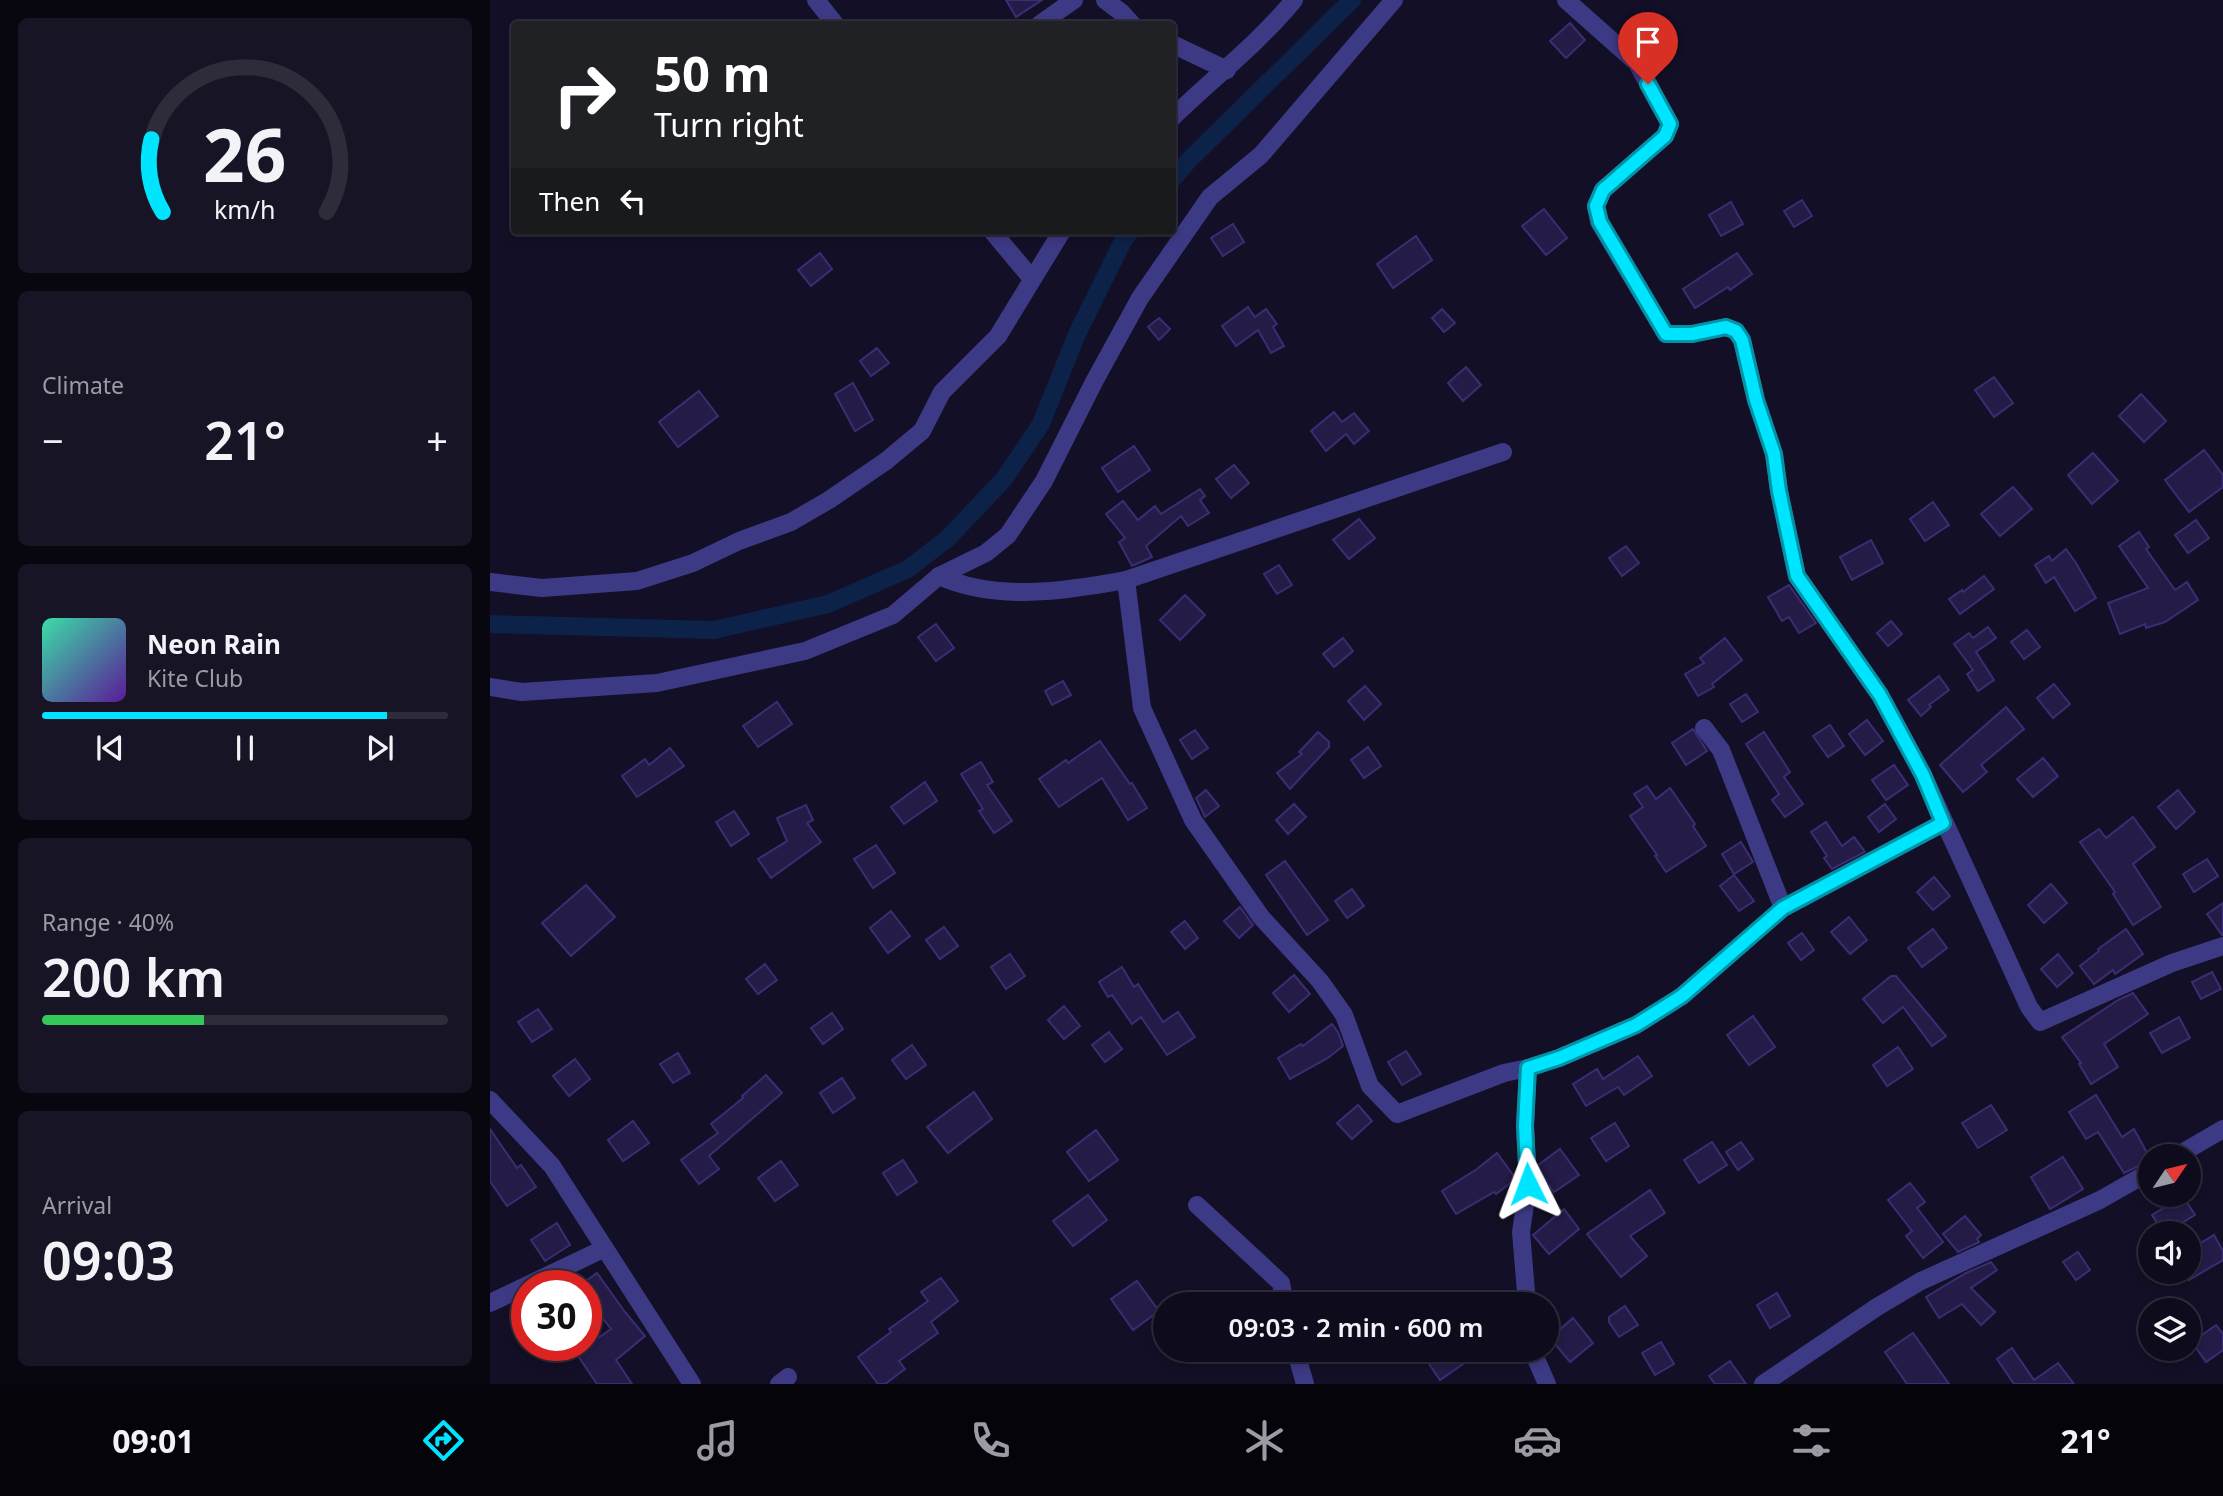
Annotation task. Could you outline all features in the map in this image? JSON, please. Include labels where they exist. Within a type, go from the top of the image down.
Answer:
[{"type":"street","points":[[816,0],[833,21]]},
{"type":"street","points":[[1044,21],[1074,0]]},
{"type":"street","points":[[1105,0],[1129,21]]},
{"type":"street","points":[[1176,114],[1227,70],[1294,0]]},
{"type":"street","points":[[490,687],[522,692],[657,683],[805,651],[893,615],[939,576],[986,552],[1008,536],[1044,481],[1094,380],[1140,298],[1209,197],[1261,155],[1394,0]]},
{"type":"street","points":[[1566,0],[1637,63],[1670,124],[1665,136],[1603,190],[1596,206],[1600,222],[1666,334],[1692,334],[1726,327],[1736,331],[1742,340],[1756,400],[1774,454],[1797,576],[1880,695],[1923,775],[2012,975],[2029,1007],[2040,1022],[2172,963],[2223,946]]},
{"type":"street","points":[[1176,46],[1227,70]]},
{"type":"street","points":[[995,235],[1032,279]]},
{"type":"street","points":[[490,582],[542,588],[637,581],[671,572],[739,541],[791,522],[858,482],[922,431],[942,392],[998,336],[1060,235]]},
{"type":"street","points":[[939,576],[951,582],[999,591],[1022,592],[1069,590],[1126,580],[1503,452]]},
{"type":"street","points":[[1126,580],[1142,708],[1193,820],[1261,917],[1320,981],[1344,1015],[1370,1086],[1397,1114],[1504,1073],[1559,1058],[1636,1025],[1682,996],[1783,908],[1943,823]]},
{"type":"street","points":[[1704,728],[1721,750],[1783,908]]},
{"type":"street","points":[[1526,1292],[1521,1232],[1528,1184],[1525,1126],[1528,1068]]},
{"type":"street","points":[[490,1100],[552,1166],[692,1384]]},
{"type":"street","points":[[2197,1144],[2223,1129]]},
{"type":"street","points":[[1763,1384],[1877,1307],[1921,1281],[2101,1200],[2138,1179]]},
{"type":"street","points":[[1197,1205],[1281,1283],[1283,1292]]},
{"type":"street","points":[[490,1303],[603,1249]]},
{"type":"street","points":[[1299,1362],[1305,1384]]},
{"type":"street","points":[[1536,1362],[1547,1384]]},
{"type":"building","points":[[1006,0],[1042,0],[1016,17]]},
{"type":"building","points":[[1570,23],[1585,40],[1566,58],[1550,41]]},
{"type":"building","points":[[1802,200],[1812,216],[1794,227],[1784,211]]},
{"type":"building","points":[[1731,202],[1743,224],[1721,236],[1709,215]]},
{"type":"building","points":[[1544,209],[1567,238],[1546,255],[1522,226]]},
{"type":"building","points":[[1233,224],[1244,242],[1223,256],[1211,238]]},
{"type":"building","points":[[1416,236],[1432,260],[1393,288],[1377,264]]},
{"type":"building","points":[[820,253],[832,269],[811,286],[798,270]]},
{"type":"building","points":[[1737,253],[1752,274],[1730,290],[1728,287],[1695,308],[1683,289]]},
{"type":"building","points":[[1248,307],[1255,317],[1266,309],[1277,324],[1273,327],[1284,346],[1271,353],[1258,330],[1236,346],[1222,326]]},
{"type":"building","points":[[1442,309],[1455,323],[1444,332],[1432,318]]},
{"type":"building","points":[[1159,318],[1170,329],[1159,340],[1148,327]]},
{"type":"building","points":[[877,348],[889,363],[871,376],[860,361]]},
{"type":"building","points":[[1466,367],[1481,385],[1463,401],[1448,383]]},
{"type":"building","points":[[1994,377],[2013,403],[1994,417],[1975,390]]},
{"type":"building","points":[[853,383],[873,420],[855,431],[835,394]]},
{"type":"building","points":[[699,391],[718,416],[678,447],[659,422]]},
{"type":"building","points":[[2141,394],[2166,421],[2144,442],[2119,416]]},
{"type":"building","points":[[1334,412],[1342,422],[1354,413],[1369,431],[1354,444],[1346,434],[1326,451],[1311,431]]},
{"type":"building","points":[[1134,446],[1150,470],[1118,492],[1102,468]]},
{"type":"building","points":[[2204,450],[2223,475],[2223,487],[2189,512],[2165,480]]},
{"type":"building","points":[[2093,453],[2118,481],[2092,504],[2068,475]]},
{"type":"building","points":[[1234,465],[1249,483],[1231,498],[1216,479]]},
{"type":"building","points":[[2013,487],[2032,509],[2000,536],[1981,514]]},
{"type":"building","points":[[1200,489],[1205,496],[1200,500],[1209,513],[1188,526],[1181,516],[1146,546],[1152,557],[1132,566],[1119,542],[1125,538],[1106,514],[1123,501],[1138,520],[1155,506],[1161,514]]},
{"type":"building","points":[[1933,502],[1949,525],[1925,541],[1910,519]]},
{"type":"building","points":[[1359,519],[1375,538],[1349,559],[1333,540]]},
{"type":"building","points":[[2196,520],[2209,538],[2188,553],[2175,535]]},
{"type":"building","points":[[2139,532],[2149,547],[2146,549],[2175,590],[2187,582],[2198,600],[2165,622],[2146,628],[2145,624],[2120,634],[2108,603],[2148,588],[2119,546]]},
{"type":"building","points":[[1871,540],[1883,563],[1852,580],[1840,557]]},
{"type":"building","points":[[1626,546],[1639,563],[1622,576],[1609,558]]},
{"type":"building","points":[[2066,549],[2096,598],[2075,611],[2054,577],[2046,583],[2035,565],[2049,556],[2052,561]]},
{"type":"building","points":[[1279,565],[1292,585],[1277,594],[1264,574]]},
{"type":"building","points":[[1984,576],[1994,589],[1960,614],[1949,599]]},
{"type":"building","points":[[1789,585],[1816,623],[1799,633],[1789,617],[1782,621],[1768,597]]},
{"type":"building","points":[[1185,595],[1205,615],[1180,640],[1160,620]]},
{"type":"building","points":[[1891,621],[1902,634],[1888,646],[1877,633]]},
{"type":"building","points":[[936,624],[954,648],[936,661],[918,637]]},
{"type":"building","points":[[1988,627],[1996,638],[1976,652],[1994,680],[1978,691],[1967,674],[1973,670],[1954,644],[1969,633],[1973,638]]},
{"type":"building","points":[[2027,630],[2040,647],[2024,659],[2011,642]]},
{"type":"building","points":[[1343,638],[1353,651],[1334,667],[1323,654]]},
{"type":"building","points":[[1725,638],[1742,660],[1712,684],[1714,687],[1698,696],[1685,674],[1704,663],[1700,658]]},
{"type":"building","points":[[1939,676],[1949,690],[1929,705],[1931,707],[1921,716],[1908,700]]},
{"type":"building","points":[[1063,681],[1071,695],[1052,705],[1045,691]]},
{"type":"building","points":[[2054,684],[2070,704],[2053,718],[2037,698]]},
{"type":"building","points":[[1365,686],[1381,704],[1364,720],[1348,701]]},
{"type":"building","points":[[1746,694],[1758,712],[1742,722],[1730,704]]},
{"type":"building","points":[[777,702],[792,724],[758,747],[743,726]]},
{"type":"building","points":[[2006,707],[2024,729],[1981,765],[1987,772],[1963,792],[1940,765]]},
{"type":"building","points":[[1867,720],[1883,741],[1865,755],[1849,734]]},
{"type":"building","points":[[1830,725],[1844,746],[1828,757],[1813,736]]},
{"type":"building","points":[[1693,729],[1707,751],[1686,765],[1672,743]]},
{"type":"building","points":[[1195,730],[1208,748],[1192,759],[1180,740]]},
{"type":"building","points":[[1318,732],[1329,742],[1329,747],[1290,789],[1277,773],[1302,754],[1299,752]]},
{"type":"building","points":[[1764,732],[1790,772],[1784,777],[1803,804],[1785,817],[1772,800],[1779,794],[1746,744]]},
{"type":"building","points":[[1100,741],[1147,808],[1128,820],[1102,778],[1059,807],[1039,779]]},
{"type":"building","points":[[1368,747],[1381,766],[1364,778],[1351,760]]},
{"type":"building","points":[[670,748],[684,766],[637,797],[622,776],[645,759],[649,765]]},
{"type":"building","points":[[2043,758],[2058,776],[2033,797],[2017,779]]},
{"type":"building","points":[[981,762],[993,782],[987,785],[1012,821],[994,833],[979,811],[983,809],[961,774]]},
{"type":"building","points":[[1894,765],[1908,785],[1886,800],[1872,780]]},
{"type":"building","points":[[925,782],[937,801],[904,824],[891,807]]},
{"type":"building","points":[[1647,786],[1656,799],[1670,788],[1695,824],[1693,826],[1706,846],[1666,872],[1630,816],[1643,807],[1634,794]]},
{"type":"building","points":[[1206,790],[1219,806],[1205,817],[1196,798]]},
{"type":"building","points":[[2178,790],[2195,812],[2176,829],[2158,807]]},
{"type":"building","points":[[1294,804],[1306,817],[1288,834],[1276,820]]},
{"type":"building","points":[[1885,804],[1896,819],[1879,832],[1868,817]]},
{"type":"building","points":[[806,805],[813,820],[807,823],[821,842],[771,878],[758,859],[787,841],[777,818]]},
{"type":"building","points":[[734,811],[749,834],[731,846],[716,822]]},
{"type":"building","points":[[2133,817],[2155,847],[2133,864],[2161,907],[2133,925],[2113,894],[2115,892],[2080,842],[2099,829],[2106,838]]},
{"type":"building","points":[[1826,822],[1842,846],[1854,837],[1865,852],[1832,869],[1811,832]]},
{"type":"building","points":[[1741,842],[1753,862],[1734,874],[1722,854]]},
{"type":"building","points":[[876,845],[895,873],[873,888],[854,859]]},
{"type":"building","points":[[2207,859],[2218,876],[2194,892],[2183,874]]},
{"type":"building","points":[[1285,861],[1328,920],[1307,935],[1266,875]]},
{"type":"building","points":[[1734,875],[1754,901],[1739,911],[1720,886]]},
{"type":"building","points":[[1934,877],[1950,896],[1933,910],[1917,892]]},
{"type":"building","points":[[2051,884],[2067,903],[2044,923],[2028,905]]},
{"type":"building","points":[[586,885],[615,917],[571,956],[542,923]]},
{"type":"building","points":[[1352,889],[1364,906],[1347,918],[1335,901]]},
{"type":"building","points":[[2223,903],[2223,935],[2222,935],[2207,914]]},
{"type":"building","points":[[1240,907],[1253,925],[1239,938],[1224,921]]},
{"type":"building","points":[[891,911],[910,936],[888,953],[870,928]]},
{"type":"building","points":[[1849,917],[1867,940],[1850,954],[1831,932]]},
{"type":"building","points":[[1185,921],[1198,938],[1185,949],[1171,932]]},
{"type":"building","points":[[944,927],[958,946],[940,959],[926,940]]},
{"type":"building","points":[[1933,929],[1947,948],[1922,967],[1908,948]]},
{"type":"building","points":[[2126,929],[2143,954],[2115,974],[2113,970],[2094,984],[2080,966]]},
{"type":"building","points":[[1802,933],[1814,950],[1801,960],[1788,943]]},
{"type":"building","points":[[1010,954],[1025,976],[1006,989],[991,967]]},
{"type":"building","points":[[2058,954],[2073,973],[2057,987],[2041,969]]},
{"type":"building","points":[[765,964],[777,980],[758,994],[746,979]]},
{"type":"building","points":[[1122,967],[1134,987],[1138,984],[1163,1022],[1178,1012],[1195,1037],[1167,1055],[1141,1017],[1132,1024],[1112,995],[1108,997],[1099,982]]},
{"type":"building","points":[[2212,972],[2221,989],[2201,999],[2192,982]]},
{"type":"building","points":[[1294,975],[1310,994],[1289,1012],[1273,993]]},
{"type":"building","points":[[1891,976],[1896,976],[1946,1036],[1932,1046],[1903,1007],[1883,1023],[1863,999]]},
{"type":"building","points":[[2133,993],[2148,1014],[2104,1044],[2118,1067],[2091,1084],[2079,1064],[2081,1063],[2062,1037]]},
{"type":"building","points":[[1064,1006],[1080,1026],[1064,1039],[1048,1020]]},
{"type":"building","points":[[538,1009],[552,1029],[532,1042],[518,1022]]},
{"type":"building","points":[[832,1013],[843,1029],[823,1044],[811,1028]]},
{"type":"building","points":[[1753,1016],[1775,1047],[1749,1065],[1727,1035]]},
{"type":"building","points":[[2179,1017],[2190,1038],[2162,1053],[2150,1033]]},
{"type":"building","points":[[1332,1024],[1343,1046],[1328,1058],[1290,1079],[1278,1058],[1301,1044],[1303,1046]]},
{"type":"building","points":[[1109,1032],[1122,1049],[1105,1062],[1092,1045]]},
{"type":"building","points":[[912,1045],[926,1065],[906,1079],[892,1060]]},
{"type":"building","points":[[1898,1047],[1913,1069],[1887,1086],[1873,1065]]},
{"type":"building","points":[[1406,1051],[1421,1074],[1402,1085],[1388,1062]]},
{"type":"building","points":[[678,1053],[690,1073],[673,1083],[660,1064]]},
{"type":"building","points":[[1638,1056],[1652,1076],[1624,1095],[1618,1087],[1586,1106],[1573,1084],[1597,1069],[1603,1079]]},
{"type":"building","points":[[575,1059],[590,1079],[569,1096],[553,1076]]},
{"type":"building","points":[[766,1075],[782,1093],[709,1156],[719,1169],[699,1184],[681,1160],[718,1133],[711,1124]]},
{"type":"building","points":[[842,1078],[855,1098],[833,1113],[820,1093]]},
{"type":"building","points":[[974,1092],[992,1119],[948,1153],[927,1127]]},
{"type":"building","points":[[2096,1095],[2122,1137],[2134,1129],[2142,1144],[2138,1144],[2138,1166],[2124,1173],[2098,1132],[2086,1139],[2069,1112]]},
{"type":"building","points":[[1358,1105],[1372,1121],[1352,1139],[1337,1123]]},
{"type":"building","points":[[1991,1105],[2007,1130],[1978,1148],[1962,1123]]},
{"type":"building","points":[[633,1121],[649,1143],[623,1161],[608,1140]]},
{"type":"building","points":[[1615,1123],[1629,1146],[1606,1161],[1591,1138]]},
{"type":"building","points":[[490,1129],[517,1168],[521,1165],[536,1187],[507,1206],[490,1181]]},
{"type":"building","points":[[1096,1130],[1118,1160],[1089,1181],[1067,1152]]},
{"type":"building","points":[[1712,1142],[1727,1165],[1699,1183],[1684,1160]]},
{"type":"building","points":[[1741,1142],[1753,1159],[1738,1170],[1726,1152]]},
{"type":"building","points":[[1560,1149],[1579,1175],[1554,1192],[1539,1171],[1538,1165]]},
{"type":"building","points":[[1497,1153],[1516,1179],[1496,1194],[1494,1192],[1456,1214],[1442,1191]]},
{"type":"building","points":[[2063,1157],[2083,1189],[2050,1209],[2031,1177]]},
{"type":"building","points":[[903,1160],[917,1182],[897,1195],[883,1173]]},
{"type":"building","points":[[781,1161],[798,1185],[775,1201],[758,1178]]},
{"type":"building","points":[[1910,1183],[1925,1202],[1917,1208],[1943,1242],[1923,1258],[1906,1236],[1912,1231],[1888,1200]]},
{"type":"building","points":[[1650,1190],[1665,1213],[1630,1236],[1647,1256],[1621,1277],[1587,1234]]},
{"type":"building","points":[[1088,1195],[1107,1220],[1073,1246],[1053,1221]]},
{"type":"building","points":[[2163,1208],[2191,1208],[2195,1215],[2185,1221],[2156,1221],[2152,1215]]},
{"type":"building","points":[[1564,1209],[1579,1229],[1549,1254],[1533,1235]]},
{"type":"building","points":[[1965,1216],[1981,1235],[1977,1239],[1979,1242],[1958,1252],[1943,1234]]},
{"type":"building","points":[[557,1223],[570,1245],[545,1261],[531,1240]]},
{"type":"building","points":[[2214,1235],[2223,1251],[2223,1260],[2201,1273],[2201,1243]]},
{"type":"building","points":[[2078,1252],[2090,1270],[2076,1280],[2063,1262]]},
{"type":"building","points":[[1991,1262],[1997,1270],[1971,1288],[1995,1312],[1981,1325],[1962,1304],[1939,1318],[1926,1297],[1966,1273]]},
{"type":"building","points":[[941,1278],[958,1301],[931,1322],[938,1333],[899,1361],[905,1369],[885,1384],[878,1384],[858,1357],[891,1332],[889,1329],[928,1301],[921,1292]]},
{"type":"building","points":[[602,1280],[645,1336],[616,1360],[632,1384],[597,1384],[581,1361],[602,1361],[602,1335],[611,1329],[602,1317]]},
{"type":"building","points":[[1137,1281],[1153,1303],[1153,1315],[1133,1330],[1111,1299]]},
{"type":"building","points":[[1777,1293],[1790,1316],[1770,1328],[1757,1305]]},
{"type":"building","points":[[1625,1306],[1638,1325],[1619,1337],[1609,1322],[1609,1317]]},
{"type":"building","points":[[1573,1318],[1593,1343],[1570,1362],[1559,1349],[1559,1330]]},
{"type":"building","points":[[2216,1325],[2223,1334],[2223,1350],[2206,1362],[2201,1355],[2201,1336]]},
{"type":"building","points":[[1913,1333],[1949,1384],[1907,1384],[1885,1352]]},
{"type":"building","points":[[1661,1342],[1674,1364],[1655,1375],[1642,1353]]},
{"type":"building","points":[[2012,1348],[2034,1380],[2058,1363],[2074,1384],[2014,1384],[1997,1359]]},
{"type":"building","points":[[1730,1361],[1746,1384],[1715,1384],[1709,1376]]},
{"type":"building","points":[[1428,1362],[1462,1362],[1463,1364],[1440,1380]]},
{"type":"waterway","points":[[1176,175],[1352,0]]},
{"type":"waterway","points":[[490,624],[714,630],[828,604],[908,569],[948,538],[1004,479],[1041,424],[1077,334],[1128,235]]},
{"type":"route","points":[[1528,1184],[1525,1126],[1528,1068],[1559,1058],[1636,1025],[1682,996],[1783,908],[1943,823],[1923,775],[1880,695],[1797,576],[1774,454],[1756,400],[1742,340],[1736,331],[1726,327],[1692,334],[1666,334],[1600,222],[1596,206],[1603,190],[1665,136],[1670,124],[1648,84]]}]
